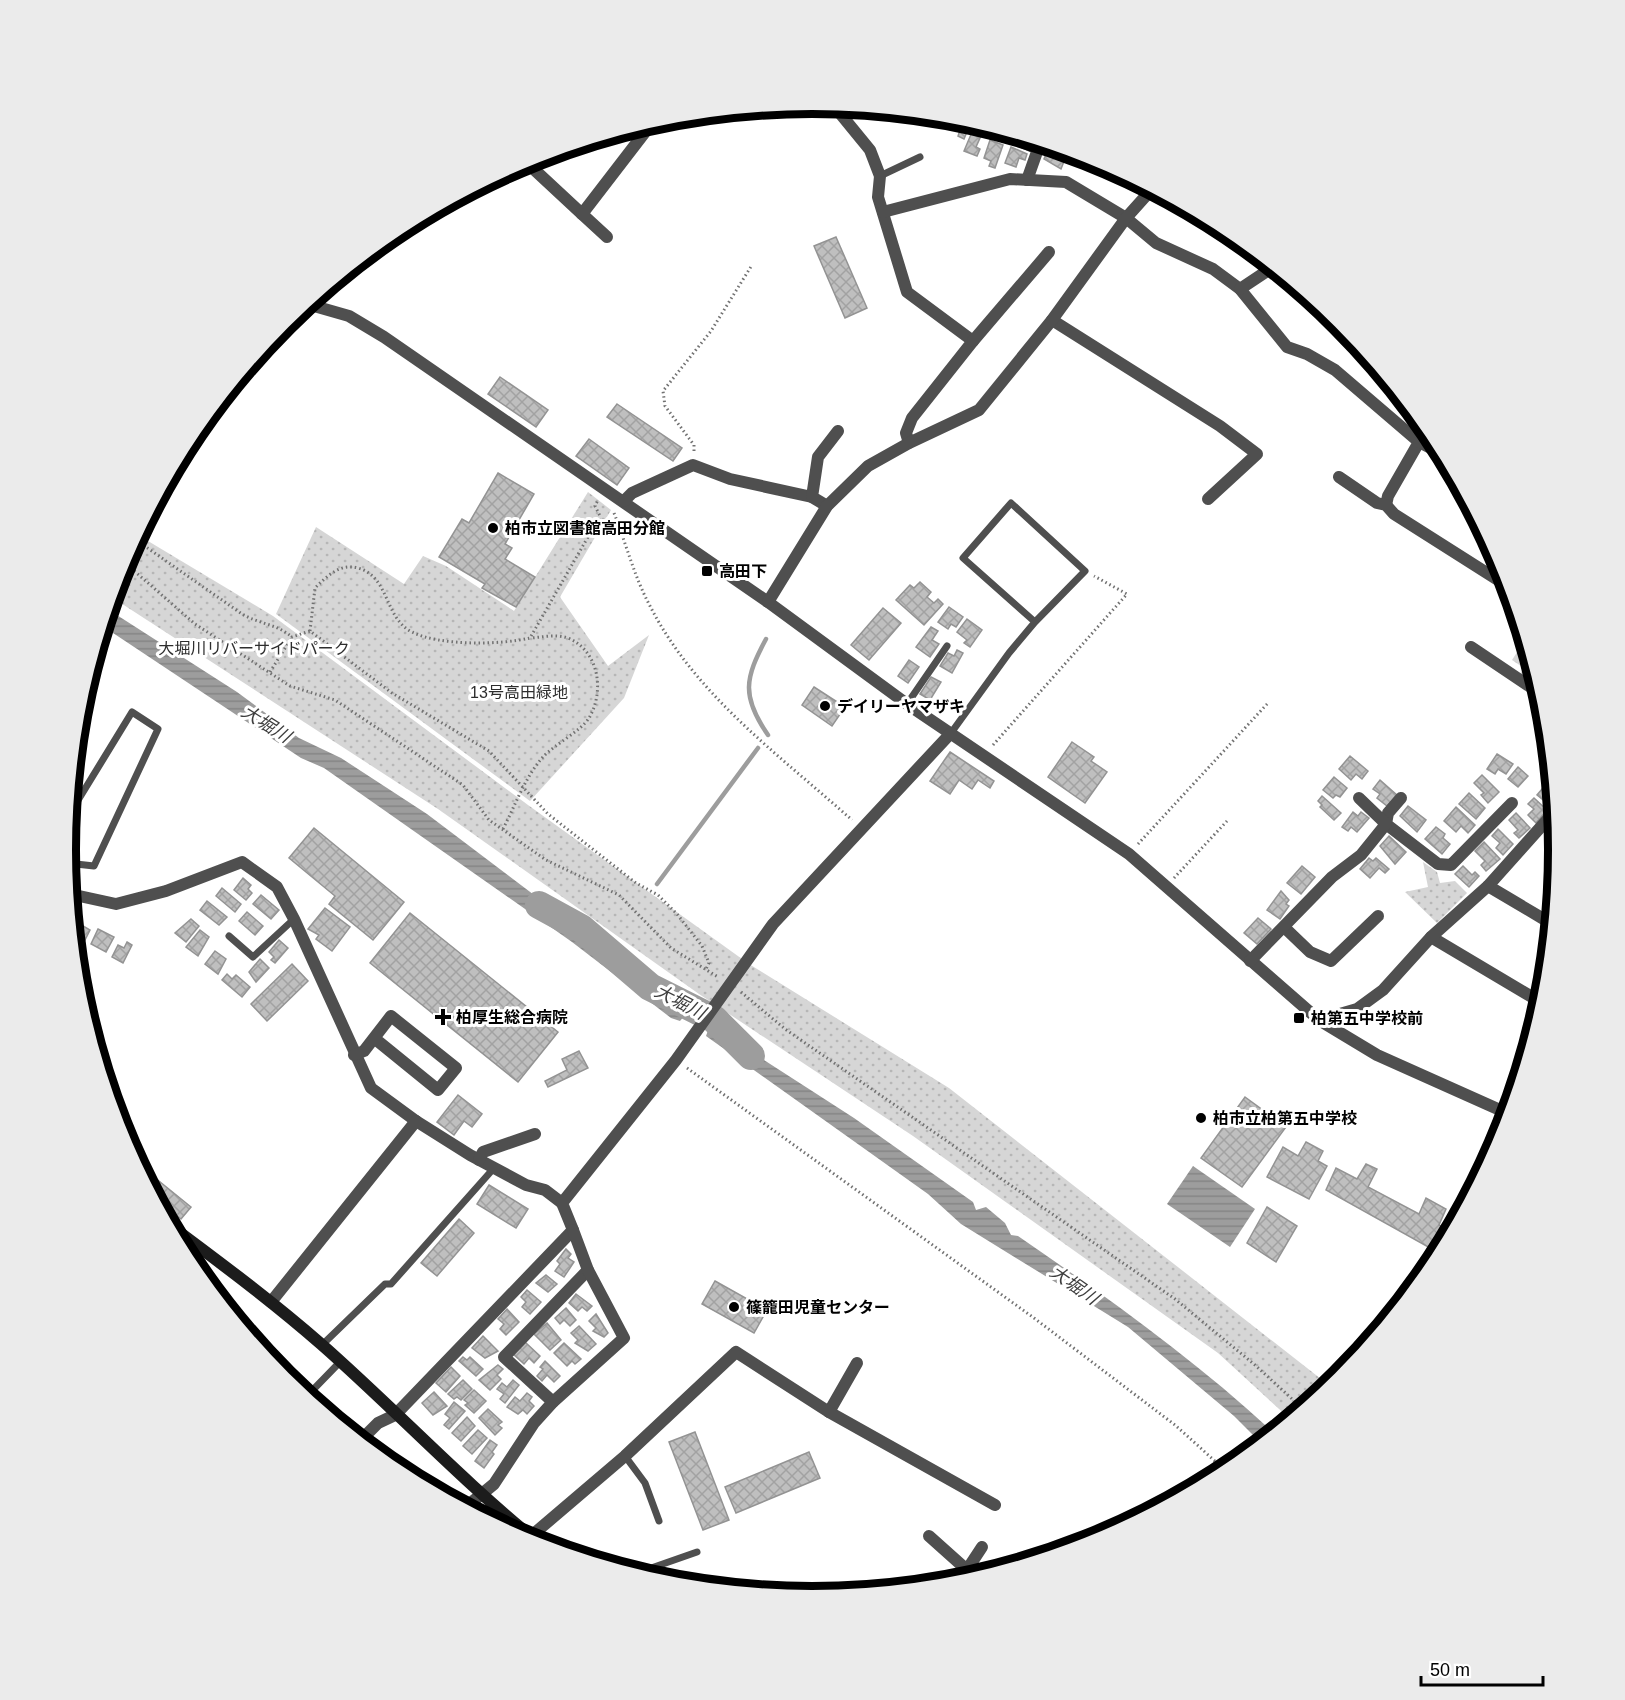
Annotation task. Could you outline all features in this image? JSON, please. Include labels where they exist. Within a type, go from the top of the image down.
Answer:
[{"type":"street","points":[[842,115],[870,150],[880,176],[878,197],[908,292],[973,341]]},
{"type":"street","points":[[582,214],[644,134]]},
{"type":"street","points":[[1027,180],[1038,150]]},
{"type":"street","points":[[534,169],[607,237]]},
{"type":"street","points":[[883,212],[1010,179],[1066,182],[1126,218],[1156,243],[1213,269],[1240,289],[1287,347],[1307,354],[1335,370],[1419,442],[1427,446]]},
{"type":"street","points":[[768,602],[827,506],[868,466],[909,443],[979,411],[1052,320],[1126,218],[1147,195]]},
{"type":"street","points":[[909,443],[906,433],[912,418],[1048,252]]},
{"type":"street","points":[[1240,289],[1267,271]]},
{"type":"street","points":[[318,305],[349,316],[384,338],[768,602],[907,704],[1129,854],[1319,1020],[1377,1055],[1500,1110]]},
{"type":"street","points":[[1052,320],[1220,426],[1257,454],[1208,499]]},
{"type":"street","points":[[812,497],[818,457],[838,431]]},
{"type":"street","points":[[1386,505],[1388,496],[1419,442]]},
{"type":"street","points":[[620,499],[693,465],[730,478],[812,497],[827,506]]},
{"type":"street","points":[[1339,477],[1377,503],[1386,505],[1394,514],[1496,579]]},
{"type":"street","points":[[1471,646],[1529,685]]},
{"type":"street","points":[[562,1203],[676,1060],[773,924],[951,733]]},
{"type":"street","points":[[1359,798],[1386,824],[1438,864],[1452,865],[1512,803]]},
{"type":"street","points":[[1250,961],[1285,928],[1332,877],[1361,855],[1386,824],[1388,813],[1401,798]]},
{"type":"street","points":[[1319,1020],[1357,1008],[1383,990],[1431,937],[1488,886],[1547,820]]},
{"type":"street","points":[[78,896],[116,904],[166,891],[242,862],[277,887],[294,919],[371,1088],[416,1121],[479,1160],[526,1185],[545,1190],[562,1203],[588,1270],[624,1338],[553,1402],[534,1423],[494,1485],[472,1502]]},
{"type":"street","points":[[1488,886],[1545,920]]},
{"type":"street","points":[[1285,928],[1310,952],[1331,961],[1378,916]]},
{"type":"street","points":[[1431,937],[1533,998]]},
{"type":"street","points":[[354,1055],[364,1051],[374,1038],[391,1016],[456,1068],[438,1090],[374,1038]]},
{"type":"street","points":[[272,1302],[416,1121]]},
{"type":"street","points":[[479,1160],[483,1152],[535,1134]]},
{"type":"street","points":[[366,1435],[378,1423],[395,1415],[573,1230]]},
{"type":"street","points":[[194,1247],[272,1302],[517,1524]]},
{"type":"street","points":[[553,1402],[504,1357],[588,1270]]},
{"type":"street","points":[[541,1534],[736,1352],[829,1412],[995,1505]]},
{"type":"street","points":[[829,1412],[857,1363]]},
{"type":"street","points":[[929,1536],[966,1570]]},
{"type":"street","points":[[967,1569],[982,1548]]},
{"type":"lane","points":[[880,176],[920,157]]},
{"type":"lane","points":[[951,733],[1035,622],[1084,572],[1011,503],[963,558],[1035,622]]},
{"type":"lane","points":[[907,704],[947,646]]},
{"type":"lane","points":[[77,864],[94,866],[158,729],[132,712],[78,800]]},
{"type":"lane","points":[[229,936],[253,957],[294,919]]},
{"type":"lane","points":[[322,1345],[385,1284],[391,1284],[494,1168]]},
{"type":"lane","points":[[313,1390],[340,1362]]},
{"type":"lane","points":[[625,1456],[645,1483],[659,1521]]},
{"type":"lane","points":[[652,1568],[697,1552]]},
{"type":"path","points":[[693,465],[694,445],[665,406],[663,391],[711,332],[752,265]]},
{"type":"path","points":[[530,638],[600,516],[595,506],[599,497]]},
{"type":"path","points":[[620,499],[611,505],[648,603],[684,662],[718,702],[861,828]]},
{"type":"path","points":[[143,545],[242,614],[257,622],[283,628],[292,637]]},
{"type":"path","points":[[310,632],[315,588],[334,571],[351,566],[368,571],[375,577],[399,622],[412,632],[461,641],[511,642],[554,636],[568,639],[586,652],[599,675],[597,695],[589,719],[543,757],[502,829]]},
{"type":"path","points":[[984,756],[1127,594],[1084,572]]},
{"type":"path","points":[[270,672],[292,637],[310,632]]},
{"type":"path","points":[[310,632],[392,693],[489,751],[523,789],[568,831],[636,883],[658,896],[677,914],[702,946],[709,963],[706,969]]},
{"type":"path","points":[[1129,854],[1268,703]]},
{"type":"path","points":[[1167,886],[1227,821]]},
{"type":"path","points":[[676,1060],[1044,1325],[1175,1425],[1218,1464]]},
{"type":"green space","name":"13号高田緑地","points":[[588,492],[611,510],[560,597],[608,666],[649,635],[624,698],[530,801],[276,614],[316,527],[404,584],[423,556],[446,566],[514,611]]},
{"type":"green space","name":"大堀川リバーサイドパーク","points":[[145,539],[273,616],[528,805],[749,964],[949,1088],[1322,1380],[1285,1414],[1218,1353],[913,1136],[699,994],[438,809],[120,603]]},
{"type":"green space","points":[[1520,648],[1528,679],[1520,674],[1524,668],[1512,660]]},
{"type":"green space","points":[[1423,862],[1437,872],[1440,883],[1455,881],[1467,893],[1437,923],[1405,892],[1428,887]]},
{"type":"water","points":[[116,614],[237,692],[299,738],[341,758],[427,814],[636,972],[690,1009],[680,1021],[671,1018],[572,942],[324,768],[301,758],[111,631]]},
{"type":"water","points":[[712,1019],[739,1044],[854,1118],[973,1202],[976,1210],[986,1207],[1005,1223],[1011,1235],[1018,1236],[1149,1330],[1213,1380],[1268,1428],[1256,1438],[1234,1416],[1128,1327],[961,1224],[928,1194],[706,1036]]},
{"type":"water","points":[[1193,1166],[1255,1209],[1230,1247],[1167,1204]]},
{"type":"building","points":[[955,129],[967,131],[964,139],[958,136],[960,130]]},
{"type":"building","points":[[972,132],[981,136],[976,147],[980,149],[977,156],[964,151]]},
{"type":"building","points":[[990,140],[1003,145],[995,168],[989,166],[991,161],[984,158]]},
{"type":"building","points":[[1011,147],[1027,154],[1025,160],[1019,158],[1016,167],[1005,163]]},
{"type":"building","points":[[1047,152],[1065,159],[1061,169],[1044,159]]},
{"type":"building","points":[[836,237],[867,308],[845,318],[814,246]]},
{"type":"building","points":[[500,377],[548,410],[536,427],[488,394]]},
{"type":"building","points":[[617,404],[682,448],[673,461],[607,417]]},
{"type":"building","points":[[589,439],[629,468],[617,485],[576,456]]},
{"type":"building","points":[[498,473],[534,494],[505,544],[512,548],[505,559],[535,577],[516,607],[482,588],[485,584],[439,557],[462,519],[469,523]]},
{"type":"building","points":[[920,582],[931,592],[927,597],[934,603],[938,599],[943,604],[924,625],[896,600],[910,585],[914,588]]},
{"type":"building","points":[[949,607],[963,617],[956,627],[951,624],[948,629],[938,622]]},
{"type":"building","points":[[883,608],[901,623],[869,660],[851,645]]},
{"type":"building","points":[[967,619],[982,630],[970,647],[964,643],[967,640],[957,632]]},
{"type":"building","points":[[931,627],[938,631],[932,640],[939,644],[930,657],[916,647]]},
{"type":"building","points":[[957,650],[963,653],[952,673],[940,666],[948,653],[954,656]]},
{"type":"building","points":[[909,660],[919,667],[908,683],[898,676]]},
{"type":"building","points":[[931,677],[941,682],[930,700],[920,694]]},
{"type":"building","points":[[814,687],[845,707],[832,726],[802,705]]},
{"type":"building","points":[[1072,742],[1094,757],[1091,761],[1107,772],[1085,803],[1048,777]]},
{"type":"building","points":[[950,752],[994,781],[990,788],[978,780],[972,789],[959,780],[950,794],[930,781]]},
{"type":"building","points":[[1497,754],[1513,764],[1506,774],[1498,769],[1495,774],[1487,769]]},
{"type":"building","points":[[1350,756],[1368,771],[1362,779],[1356,774],[1351,780],[1339,769]]},
{"type":"building","points":[[1518,767],[1528,776],[1518,787],[1508,779]]},
{"type":"building","points":[[1482,775],[1499,792],[1488,803],[1481,795],[1484,793],[1474,783]]},
{"type":"building","points":[[1334,777],[1347,788],[1340,797],[1336,795],[1333,798],[1323,790]]},
{"type":"building","points":[[1380,780],[1397,795],[1387,806],[1377,798],[1380,794],[1373,789]]},
{"type":"building","points":[[1543,788],[1546,789],[1547,803],[1537,795]]},
{"type":"building","points":[[1469,793],[1485,808],[1476,819],[1459,804]]},
{"type":"building","points":[[1322,796],[1341,813],[1334,820],[1320,807],[1322,805],[1318,801]]},
{"type":"building","points":[[1534,798],[1547,810],[1536,823],[1528,815],[1534,809],[1528,804]]},
{"type":"building","points":[[1408,806],[1426,820],[1417,832],[1400,816]]},
{"type":"building","points":[[1456,807],[1475,825],[1468,833],[1461,826],[1456,832],[1444,821]]},
{"type":"building","points":[[1353,812],[1358,816],[1361,812],[1369,818],[1357,832],[1351,827],[1348,831],[1342,827]]},
{"type":"building","points":[[1516,813],[1530,828],[1519,838],[1514,833],[1518,830],[1509,820]]},
{"type":"building","points":[[1436,827],[1445,834],[1443,838],[1450,844],[1442,854],[1425,839]]},
{"type":"building","points":[[314,828],[404,902],[373,940],[329,904],[335,896],[289,858]]},
{"type":"building","points":[[1498,829],[1513,844],[1503,855],[1496,848],[1500,843],[1492,836]]},
{"type":"building","points":[[1389,836],[1406,852],[1395,864],[1380,846]]},
{"type":"building","points":[[1484,842],[1500,859],[1486,871],[1481,865],[1485,861],[1475,851]]},
{"type":"building","points":[[1369,858],[1373,861],[1376,858],[1389,869],[1385,873],[1379,868],[1370,878],[1360,869]]},
{"type":"building","points":[[1302,866],[1315,877],[1301,894],[1287,883]]},
{"type":"building","points":[[1463,866],[1472,875],[1475,872],[1479,876],[1469,887],[1455,874]]},
{"type":"building","points":[[243,878],[251,885],[248,889],[252,893],[246,900],[234,890]]},
{"type":"building","points":[[222,888],[241,904],[235,912],[216,896]]},
{"type":"building","points":[[1281,891],[1289,900],[1286,904],[1289,906],[1280,919],[1267,910]]},
{"type":"building","points":[[261,895],[279,910],[271,919],[253,904]]},
{"type":"building","points":[[207,901],[227,917],[219,925],[200,910]]},
{"type":"building","points":[[325,908],[350,927],[332,951],[316,939],[319,935],[308,929]]},
{"type":"building","points":[[247,912],[263,926],[255,935],[239,921]]},
{"type":"building","name":"柏厚生総合病院","points":[[410,913],[558,1032],[518,1082],[370,963]]},
{"type":"building","points":[[1258,918],[1271,929],[1257,944],[1244,933]]},
{"type":"building","points":[[191,919],[199,926],[186,942],[175,933]]},
{"type":"building","points":[[81,925],[90,930],[85,940],[82,938]]},
{"type":"building","points":[[98,929],[114,937],[106,952],[91,944]]},
{"type":"building","points":[[200,930],[209,937],[198,956],[186,947]]},
{"type":"building","points":[[279,940],[288,948],[275,963],[271,960],[274,957],[269,952]]},
{"type":"building","points":[[127,942],[132,945],[123,963],[112,957],[118,945],[124,948]]},
{"type":"building","points":[[215,951],[226,959],[218,974],[205,964]]},
{"type":"building","points":[[260,959],[269,968],[256,982],[249,972]]},
{"type":"building","points":[[292,964],[308,981],[267,1021],[251,1004]]},
{"type":"building","points":[[227,974],[232,979],[236,975],[250,987],[242,997],[222,980]]},
{"type":"building","points":[[579,1051],[588,1068],[548,1087],[545,1081],[567,1070],[562,1059]]},
{"type":"building","points":[[458,1095],[482,1114],[472,1127],[464,1121],[454,1135],[437,1122]]},
{"type":"building","points":[[1245,1097],[1286,1127],[1242,1187],[1201,1158]]},
{"type":"building","points":[[1306,1142],[1323,1151],[1318,1161],[1327,1166],[1309,1199],[1267,1177],[1283,1147],[1298,1156]]},
{"type":"building","points":[[1366,1164],[1377,1169],[1368,1187],[1419,1214],[1426,1198],[1446,1209],[1439,1225],[1444,1228],[1431,1248],[1326,1190],[1336,1168],[1357,1179]]},
{"type":"building","points":[[153,1178],[191,1207],[181,1219],[171,1212]]},
{"type":"building","points":[[489,1185],[528,1209],[516,1228],[477,1204]]},
{"type":"building","points":[[1267,1207],[1297,1226],[1276,1262],[1247,1243]]},
{"type":"building","points":[[459,1219],[474,1233],[437,1276],[421,1263]]},
{"type":"building","points":[[566,1249],[571,1254],[568,1258],[574,1262],[564,1277],[555,1271],[560,1264],[557,1261]]},
{"type":"building","points":[[546,1275],[557,1284],[548,1292],[536,1283]]},
{"type":"building","name":"篠籠田児童センター","points":[[715,1281],[767,1310],[754,1333],[702,1304]]},
{"type":"building","points":[[527,1290],[541,1302],[530,1314],[522,1307],[526,1302],[521,1297]]},
{"type":"building","points":[[576,1294],[592,1306],[587,1311],[582,1307],[578,1311],[569,1303]]},
{"type":"building","points":[[566,1308],[576,1320],[570,1326],[564,1320],[560,1324],[555,1318]]},
{"type":"building","points":[[507,1309],[519,1322],[506,1335],[500,1329],[504,1324],[498,1319]]},
{"type":"building","points":[[596,1314],[608,1333],[604,1337],[593,1331],[596,1328],[589,1321]]},
{"type":"building","points":[[547,1323],[561,1340],[550,1350],[534,1334]]},
{"type":"building","points":[[579,1326],[596,1344],[588,1351],[575,1343],[578,1340],[571,1333]]},
{"type":"building","points":[[483,1336],[498,1351],[485,1358],[472,1348]]},
{"type":"building","points":[[525,1342],[540,1356],[534,1363],[529,1358],[524,1364],[513,1354]]},
{"type":"building","points":[[564,1343],[581,1359],[575,1364],[572,1361],[567,1366],[554,1353]]},
{"type":"building","points":[[463,1357],[467,1360],[470,1357],[483,1369],[476,1376],[459,1361]]},
{"type":"building","points":[[545,1361],[560,1376],[554,1382],[547,1375],[542,1381],[537,1376],[543,1369],[540,1367]]},
{"type":"building","points":[[498,1365],[503,1369],[497,1375],[501,1379],[490,1390],[479,1380]]},
{"type":"building","points":[[451,1367],[460,1376],[446,1392],[436,1383]]},
{"type":"building","points":[[463,1380],[472,1389],[461,1400],[457,1397],[454,1399],[448,1394]]},
{"type":"building","points":[[513,1380],[519,1385],[505,1403],[500,1399],[504,1394],[497,1389],[502,1383],[507,1387]]},
{"type":"building","points":[[474,1390],[486,1401],[474,1413],[465,1405],[468,1403],[464,1400]]},
{"type":"building","points":[[434,1392],[447,1406],[433,1415],[422,1403]]},
{"type":"building","points":[[527,1393],[532,1397],[529,1401],[534,1406],[527,1414],[523,1410],[518,1414],[507,1407],[515,1397],[520,1401]]},
{"type":"building","points":[[454,1402],[465,1411],[449,1429],[444,1425],[450,1418],[445,1414]]},
{"type":"building","points":[[488,1409],[502,1422],[498,1425],[502,1428],[495,1435],[479,1418]]},
{"type":"building","points":[[467,1417],[475,1426],[461,1441],[452,1433]]},
{"type":"building","points":[[478,1430],[487,1438],[472,1454],[463,1446]]},
{"type":"building","points":[[695,1432],[729,1520],[703,1530],[669,1442]]},
{"type":"building","points":[[490,1440],[497,1445],[492,1452],[494,1454],[484,1468],[475,1461]]},
{"type":"building","points":[[809,1452],[820,1478],[736,1513],[725,1487]]},
{"type":"waterway","points":[[766,639],[750,676],[749,687],[753,709],[768,735]]},
{"type":"waterway","points":[[657,884],[758,748]]},
{"type":"waterway","name":"大堀川","points":[[539,905],[581,928],[650,987],[714,1019],[751,1056]]},
{"type":"place","name":"柏市立図書館高田分館","points":[[493,528]]},
{"type":"place","name":"高田下","points":[[707,571]]},
{"type":"place","name":"デイリーヤマザキ","points":[[825,706]]},
{"type":"place","name":"柏厚生総合病院","points":[[443,1017]]},
{"type":"place","name":"柏第五中学校前","points":[[1299,1018]]},
{"type":"place","name":"柏市立柏第五中学校","points":[[1201,1118]]},
{"type":"place","name":"篠籠田児童センター","points":[[734,1307]]}]
